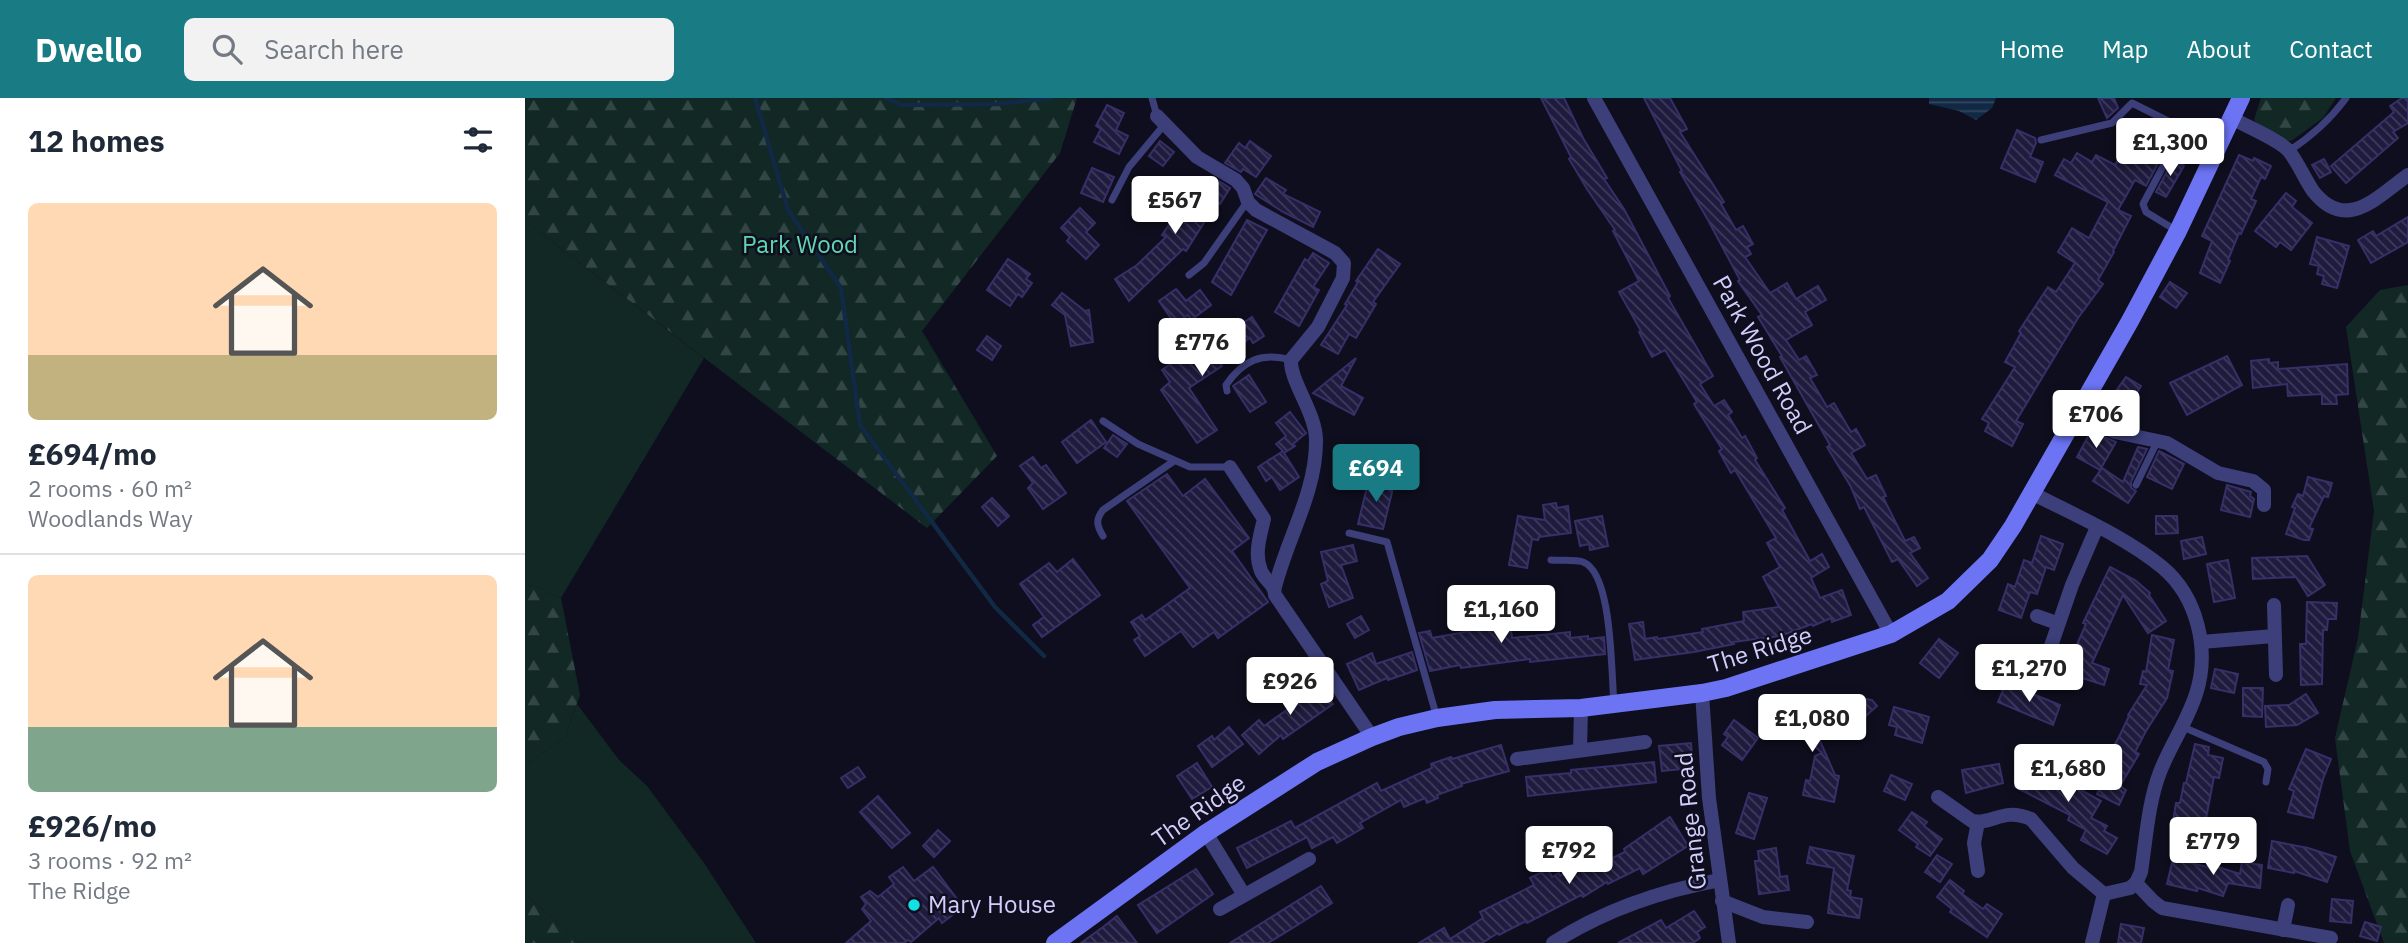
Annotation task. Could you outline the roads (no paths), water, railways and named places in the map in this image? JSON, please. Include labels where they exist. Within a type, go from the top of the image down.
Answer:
[{"type":"main road","name":"The Ridge","points":[[1055,943],[1206,833],[1317,762],[1372,737],[1437,718],[1495,710],[1581,708],[1726,688],[1891,634],[1930,614],[1969,583],[1990,560],[2032,493],[2078,415],[2178,231],[2241,98]]},
{"type":"street","name":"Park Wood Road","points":[[1594,98],[1891,634]]},
{"type":"street","points":[[2232,118],[2288,151],[2315,193],[2334,209],[2348,212],[2365,205],[2408,175]]},
{"type":"street","points":[[1160,121],[1197,157],[1236,180],[1243,188],[1248,202],[1256,210],[1335,253],[1344,263],[1343,278],[1318,327],[1291,360],[1292,371],[1305,398],[1317,441],[1313,471],[1280,565],[1275,596],[1372,737]]},
{"type":"street","points":[[2078,415],[2115,432],[2157,440],[2177,447],[2218,473],[2260,485],[2264,490],[2264,505]]},
{"type":"street","points":[[1230,467],[1264,519],[1257,546],[1261,570],[1275,587]]},
{"type":"street","points":[[2032,493],[2140,550],[2165,569],[2189,599],[2201,642],[2197,693],[2160,772],[2154,792],[2141,872],[2136,883],[2130,888],[2104,894]]},
{"type":"street","points":[[2051,646],[2057,623],[2098,527]]},
{"type":"street","points":[[2274,605],[2276,675]]},
{"type":"street","points":[[2037,616],[2057,623]]},
{"type":"street","points":[[2201,642],[2274,636]]},
{"type":"street","name":"Grange Road","points":[[1702,693],[1709,798],[1729,943]]},
{"type":"street","points":[[1580,750],[1581,708]]},
{"type":"street","points":[[1517,759],[1645,742]]},
{"type":"street","points":[[1938,797],[1966,817],[1978,822],[2005,814],[2022,815],[2031,819],[2073,868],[2104,894]]},
{"type":"street","points":[[1978,822],[1974,843],[1978,871]]},
{"type":"street","points":[[1206,833],[1244,895]]},
{"type":"street","points":[[1220,909],[1309,859]]},
{"type":"street","points":[[1553,943],[1604,914],[1635,901],[1720,880]]},
{"type":"street","points":[[2136,883],[2162,908],[2330,938]]},
{"type":"street","points":[[2092,943],[2104,894]]},
{"type":"street","points":[[1723,901],[1763,917],[1807,922]]},
{"type":"street","points":[[2283,930],[2288,905]]},
{"type":"lane","points":[[1112,200],[1129,167],[1160,121],[1152,98]]},
{"type":"lane","points":[[2288,151],[2330,119],[2346,98]]},
{"type":"lane","points":[[2041,140],[2112,123],[2132,103],[2219,146]]},
{"type":"lane","points":[[2148,132],[2210,165]]},
{"type":"lane","points":[[2174,146],[2141,203],[2145,212],[2178,231]]},
{"type":"lane","points":[[1189,275],[1205,263],[1248,202]]},
{"type":"lane","points":[[1227,391],[1226,385],[1232,377],[1257,359],[1266,355],[1291,360]]},
{"type":"lane","points":[[1103,421],[1138,444],[1190,467],[1230,467]]},
{"type":"lane","points":[[2136,485],[2157,440]]},
{"type":"lane","points":[[1103,536],[1097,525],[1098,516],[1103,510],[1174,461]]},
{"type":"lane","points":[[1349,533],[1387,542],[1437,718]]},
{"type":"lane","points":[[1551,560],[1585,562],[1594,571],[1602,586],[1614,704]]},
{"type":"lane","points":[[2183,727],[2265,762],[2268,769],[2266,782]]},
{"type":"water","points":[[1929,98],[1996,98],[1992,108],[1976,120],[1959,111],[1929,104]]},
{"type":"waterway","points":[[755,98],[788,210],[841,288],[860,425],[995,607],[1044,656]]},
{"type":"waterway","points":[[886,98],[902,105],[997,104],[1051,98]]},
{"type":"place","name":"Mary House","points":[[914,905]]},
{"type":"park label","name":"Park Wood","points":[[800,245]]}]
